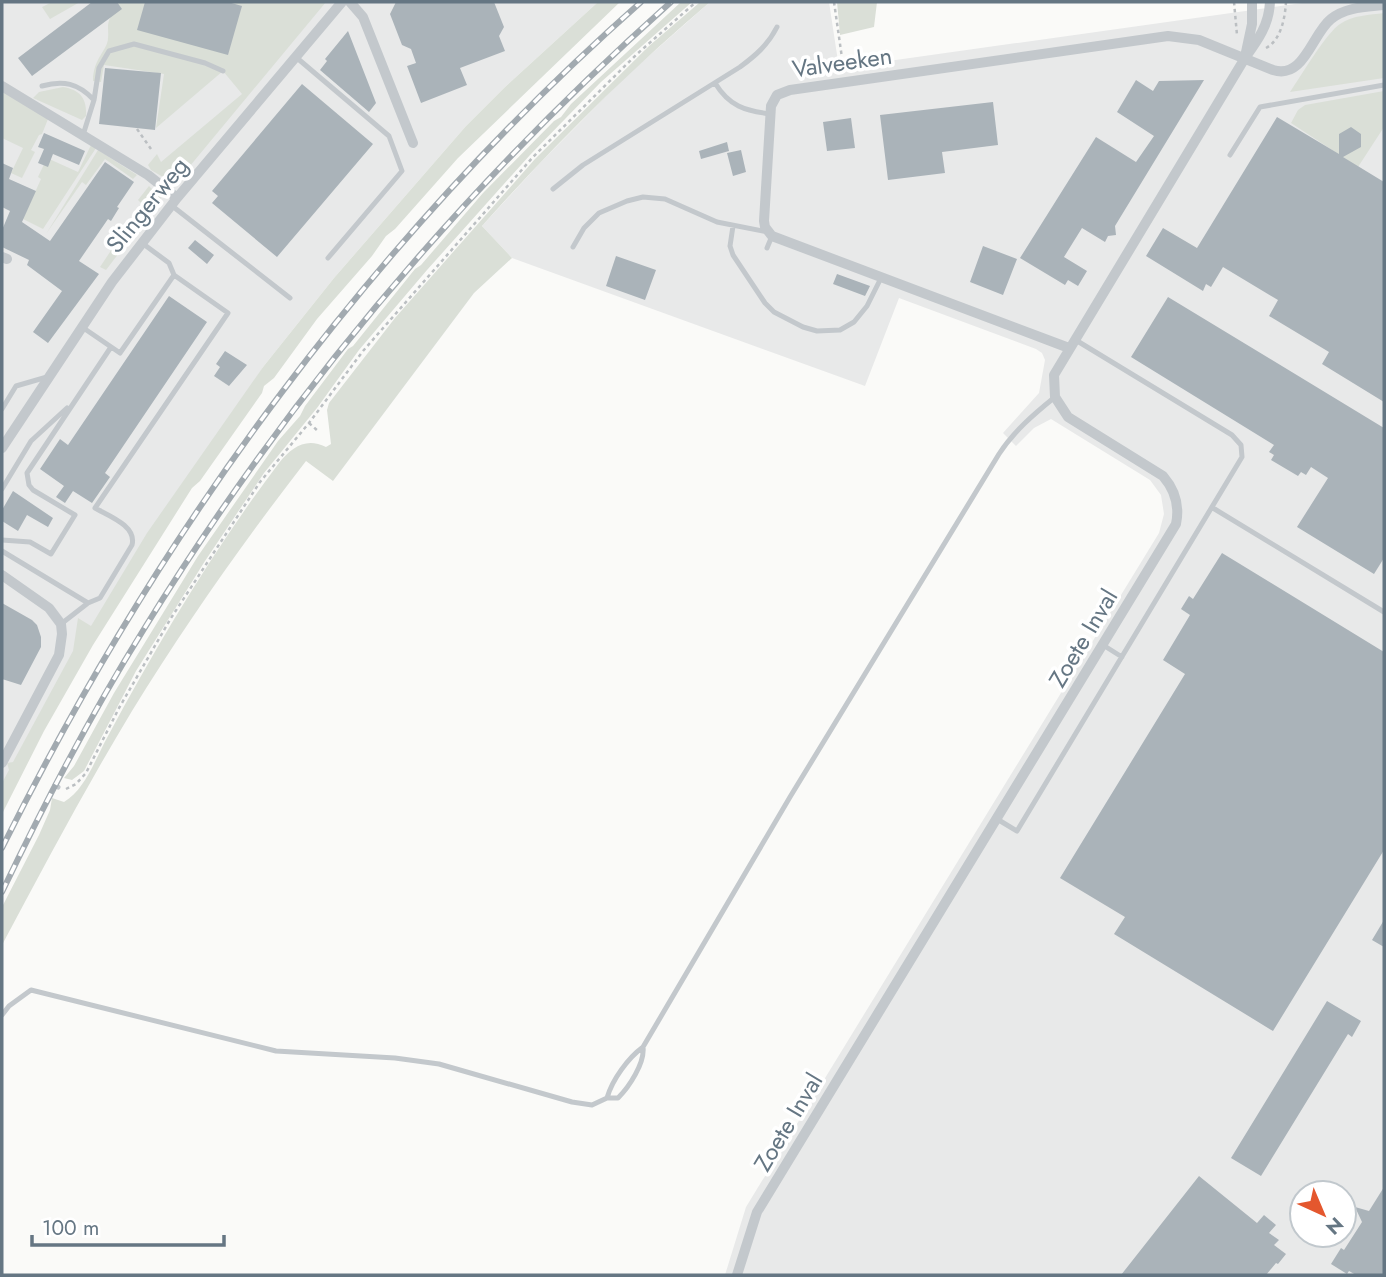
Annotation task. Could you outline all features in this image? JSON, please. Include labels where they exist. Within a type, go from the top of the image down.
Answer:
[{"type":"street","name":"Slingerweg","points":[[2,448],[81,327],[142,243],[342,2]]},
{"type":"street","points":[[349,2],[363,18],[413,143]]},
{"type":"street","points":[[1245,58],[1251,30],[1252,2]]},
{"type":"street","points":[[1055,397],[1054,375],[1071,343],[1265,28],[1270,2]]},
{"type":"street","name":"Valveeken","points":[[771,114],[773,100],[783,92],[1168,36],[1199,40],[1279,71],[1291,69],[1300,62],[1320,30],[1334,16],[1348,10],[1384,5]]},
{"type":"street","points":[[2,86],[148,175],[174,202]]},
{"type":"street","points":[[771,114],[764,221],[770,234],[881,278],[1071,343]]},
{"type":"street","name":"Zoete Inval","points":[[737,1275],[757,1212],[1173,531],[1178,515],[1177,502],[1172,488],[1163,476],[1075,422],[1063,411],[1055,397]]},
{"type":"street","points":[[2,575],[41,601],[61,624],[62,644],[59,655],[2,763]]},
{"type":"lane","points":[[553,189],[583,165],[759,53],[777,27]]},
{"type":"lane","points":[[83,135],[94,100],[99,68],[108,51],[134,44],[205,62],[223,71]]},
{"type":"lane","points":[[297,58],[389,136],[402,171],[328,258]]},
{"type":"lane","points":[[42,86],[66,82],[86,91],[94,100]]},
{"type":"lane","points":[[715,83],[728,101],[740,109],[771,114]]},
{"type":"lane","points":[[1230,155],[1260,107],[1384,85]]},
{"type":"lane","points":[[573,247],[584,228],[600,213],[643,197],[665,199],[701,216],[770,234],[767,248]]},
{"type":"lane","points":[[174,202],[290,299]]},
{"type":"lane","points":[[733,226],[730,246],[733,254],[765,303],[774,312],[803,327],[830,331],[848,327],[867,306],[881,278]]},
{"type":"lane","points":[[61,624],[88,603],[100,598],[133,542],[128,528],[96,508],[228,313],[173,275],[169,263],[142,243]]},
{"type":"lane","points":[[81,327],[120,353],[173,275]]},
{"type":"lane","points":[[998,819],[1017,831],[1242,457],[1238,441],[1071,343]]},
{"type":"lane","points":[[2,540],[30,542],[51,554],[75,515],[33,490],[27,478],[29,467],[111,347]]},
{"type":"lane","points":[[2,409],[11,388],[47,377]]},
{"type":"lane","points":[[607,1098],[634,1054],[643,1047],[742,876],[999,454],[1026,421],[1055,397]]},
{"type":"lane","points":[[2,489],[31,441],[74,401]]},
{"type":"lane","points":[[2,471],[10,476]]},
{"type":"lane","points":[[1213,508],[1384,612]]},
{"type":"lane","points":[[2,551],[88,603]]},
{"type":"lane","points":[[1103,645],[1122,657]]},
{"type":"lane","points":[[2,1015],[9,1006],[31,990],[276,1051],[395,1058],[439,1064],[572,1102],[592,1105],[607,1098],[618,1098],[626,1089],[644,1054],[643,1047]]},
{"type":"path","points":[[57,786],[65,789],[72,787],[86,773],[119,708],[183,598],[260,482],[392,316],[533,157],[637,54],[696,2]]},
{"type":"path","points":[[834,2],[846,82]]},
{"type":"path","points":[[137,129],[151,149]]},
{"type":"path","points":[[309,423],[319,432]]},
{"type":"shaded area","points":[[2,2],[598,2],[466,126],[334,278],[263,367],[2,791]]},
{"type":"shaded area","points":[[52,2],[80,2],[50,19],[42,7]]},
{"type":"shaded area","points":[[100,2],[326,2],[175,184],[151,170],[148,165],[157,154],[161,162],[242,94],[223,71],[156,128],[164,74],[104,65],[101,82],[93,81],[95,66],[107,42],[111,16]]},
{"type":"shaded area","points":[[598,2],[620,2],[458,158],[386,236],[317,319],[274,378],[264,386],[262,393],[200,481],[192,488],[93,645],[44,731],[2,814],[2,783],[9,770],[7,763],[13,762],[73,651],[78,618],[91,626],[147,533],[263,367],[334,278],[466,126]]},
{"type":"shaded area","points":[[681,2],[692,2],[601,82],[530,155],[359,350],[317,408],[264,473],[205,561],[136,671],[84,771],[72,780],[64,778],[74,766],[114,693],[198,556],[278,441],[300,416],[348,349],[483,193],[571,104]]},
{"type":"shaded area","points":[[710,2],[829,2],[839,68],[1309,2],[1384,2],[1384,1275],[725,1275],[746,1207],[1159,533],[1164,514],[1161,495],[1150,480],[1051,419],[1034,428],[1016,446],[1003,433],[1039,393],[1045,360],[1042,353],[899,298],[865,386],[512,258],[482,226],[624,78]]},
{"type":"shaded area","points":[[710,2],[592,110],[482,226],[512,258],[474,293],[333,481],[306,461],[283,491],[194,615],[132,711],[2,945],[2,907],[39,835],[52,798],[64,802],[84,781],[188,596],[279,463],[300,445],[312,443],[326,447],[331,444],[327,410],[329,403],[395,318],[535,159],[649,46],[699,3]]},
{"type":"shaded area","points":[[837,2],[877,2],[874,27],[840,35]]},
{"type":"shaded area","points":[[1384,13],[1384,78],[1290,92],[1321,45],[1340,24],[1362,16]]},
{"type":"shaded area","points":[[63,87],[82,96],[86,116],[82,120],[33,98],[39,92]]},
{"type":"shaded area","points":[[2,90],[48,119],[31,150],[35,152],[22,178],[11,173],[23,148],[2,138]]},
{"type":"shaded area","points":[[1384,91],[1384,127],[1358,167],[1291,123],[1298,110],[1305,105]]},
{"type":"shaded area","points":[[91,145],[96,148],[43,229],[23,219],[41,179],[38,177],[47,158],[78,172]]},
{"type":"shaded area","points":[[98,150],[137,175],[133,179],[105,159],[86,185],[82,182],[46,234]]},
{"type":"shaded area","points":[[149,186],[161,198],[106,270],[100,267],[142,204],[138,200]]},
{"type":"building","points":[[92,2],[117,2],[122,9],[32,76],[18,58]]},
{"type":"building","points":[[145,2],[228,2],[242,6],[228,55],[137,30]]},
{"type":"building","points":[[396,2],[494,2],[504,27],[499,36],[505,51],[460,68],[467,85],[421,103],[407,66],[416,63],[411,49],[402,45],[390,14]]},
{"type":"building","points":[[348,31],[376,103],[369,112],[320,70],[327,61],[325,59]]},
{"type":"building","points":[[105,68],[161,73],[155,130],[99,124]]},
{"type":"building","points":[[1136,80],[1153,91],[1159,81],[1204,80],[1115,226],[1116,235],[1108,236],[1105,242],[1082,228],[1064,257],[1087,271],[1078,286],[1068,280],[1065,285],[1020,258],[1096,137],[1136,162],[1154,136],[1117,112]]},
{"type":"building","points":[[302,84],[373,144],[277,257],[212,203],[218,196],[212,191]]},
{"type":"building","points":[[993,102],[998,145],[942,152],[945,173],[888,180],[880,115]]},
{"type":"building","points":[[1277,117],[1339,154],[1339,134],[1351,127],[1361,134],[1361,147],[1343,157],[1384,182],[1384,402],[1322,364],[1329,352],[1269,316],[1278,300],[1223,267],[1211,287],[1206,284],[1203,291],[1146,256],[1163,228],[1197,248]]},
{"type":"building","points":[[851,118],[855,148],[827,151],[823,122]]},
{"type":"building","points":[[44,133],[85,151],[79,165],[53,154],[48,167],[38,163],[44,149],[38,147]]},
{"type":"building","points":[[727,142],[729,151],[701,159],[699,151]]},
{"type":"building","points":[[741,150],[746,172],[733,176],[727,153]]},
{"type":"building","points":[[105,162],[134,182],[111,221],[108,219],[79,261],[99,274],[48,343],[33,332],[62,291],[27,265],[29,260],[2,247],[2,230],[10,211],[2,207],[2,163],[13,168],[9,179],[36,191],[22,222],[50,241]]},
{"type":"building","points":[[195,240],[214,255],[207,264],[188,248]]},
{"type":"building","points":[[983,246],[1017,259],[1003,295],[970,282]]},
{"type":"building","points":[[616,256],[656,270],[645,300],[606,286]]},
{"type":"building","points":[[837,274],[870,286],[865,296],[833,284]]},
{"type":"building","points":[[169,296],[207,322],[105,473],[110,477],[92,503],[73,491],[65,503],[56,497],[64,486],[40,469],[60,439],[68,445]]},
{"type":"building","points":[[1168,297],[1384,428],[1384,558],[1374,574],[1297,527],[1328,478],[1311,467],[1306,475],[1301,472],[1298,476],[1271,460],[1274,455],[1269,452],[1274,445],[1131,357]]},
{"type":"building","points":[[225,351],[247,365],[229,386],[214,376],[220,367],[216,364]]},
{"type":"building","points":[[13,491],[53,518],[48,527],[27,515],[18,531],[2,521],[2,510]]},
{"type":"building","points":[[1222,553],[1384,652],[1384,850],[1273,1031],[1114,934],[1125,917],[1060,878],[1185,674],[1163,660],[1190,615],[1181,609],[1189,596],[1193,599]]},
{"type":"building","points":[[2,603],[32,620],[41,637],[41,647],[21,685],[2,679]]},
{"type":"building","points":[[1384,920],[1384,947],[1372,940]]},
{"type":"building","points":[[1327,1001],[1361,1021],[1352,1037],[1348,1034],[1261,1176],[1231,1158]]},
{"type":"building","points":[[1199,1176],[1257,1223],[1264,1215],[1276,1225],[1269,1233],[1279,1240],[1274,1245],[1286,1254],[1266,1275],[1121,1275]]},
{"type":"building","points":[[1384,1187],[1384,1275],[1356,1275],[1349,1271],[1347,1274],[1331,1264],[1340,1249],[1358,1249],[1358,1228],[1362,1222],[1358,1208],[1369,1211]]},
{"type":"railway","points":[[2,848],[64,730],[131,614],[203,502],[281,394],[363,289],[451,189],[543,93],[641,2]]},
{"type":"railway","points":[[2,892],[69,759],[124,661],[200,542],[258,458],[320,376],[452,219],[522,144],[671,2]]}]
